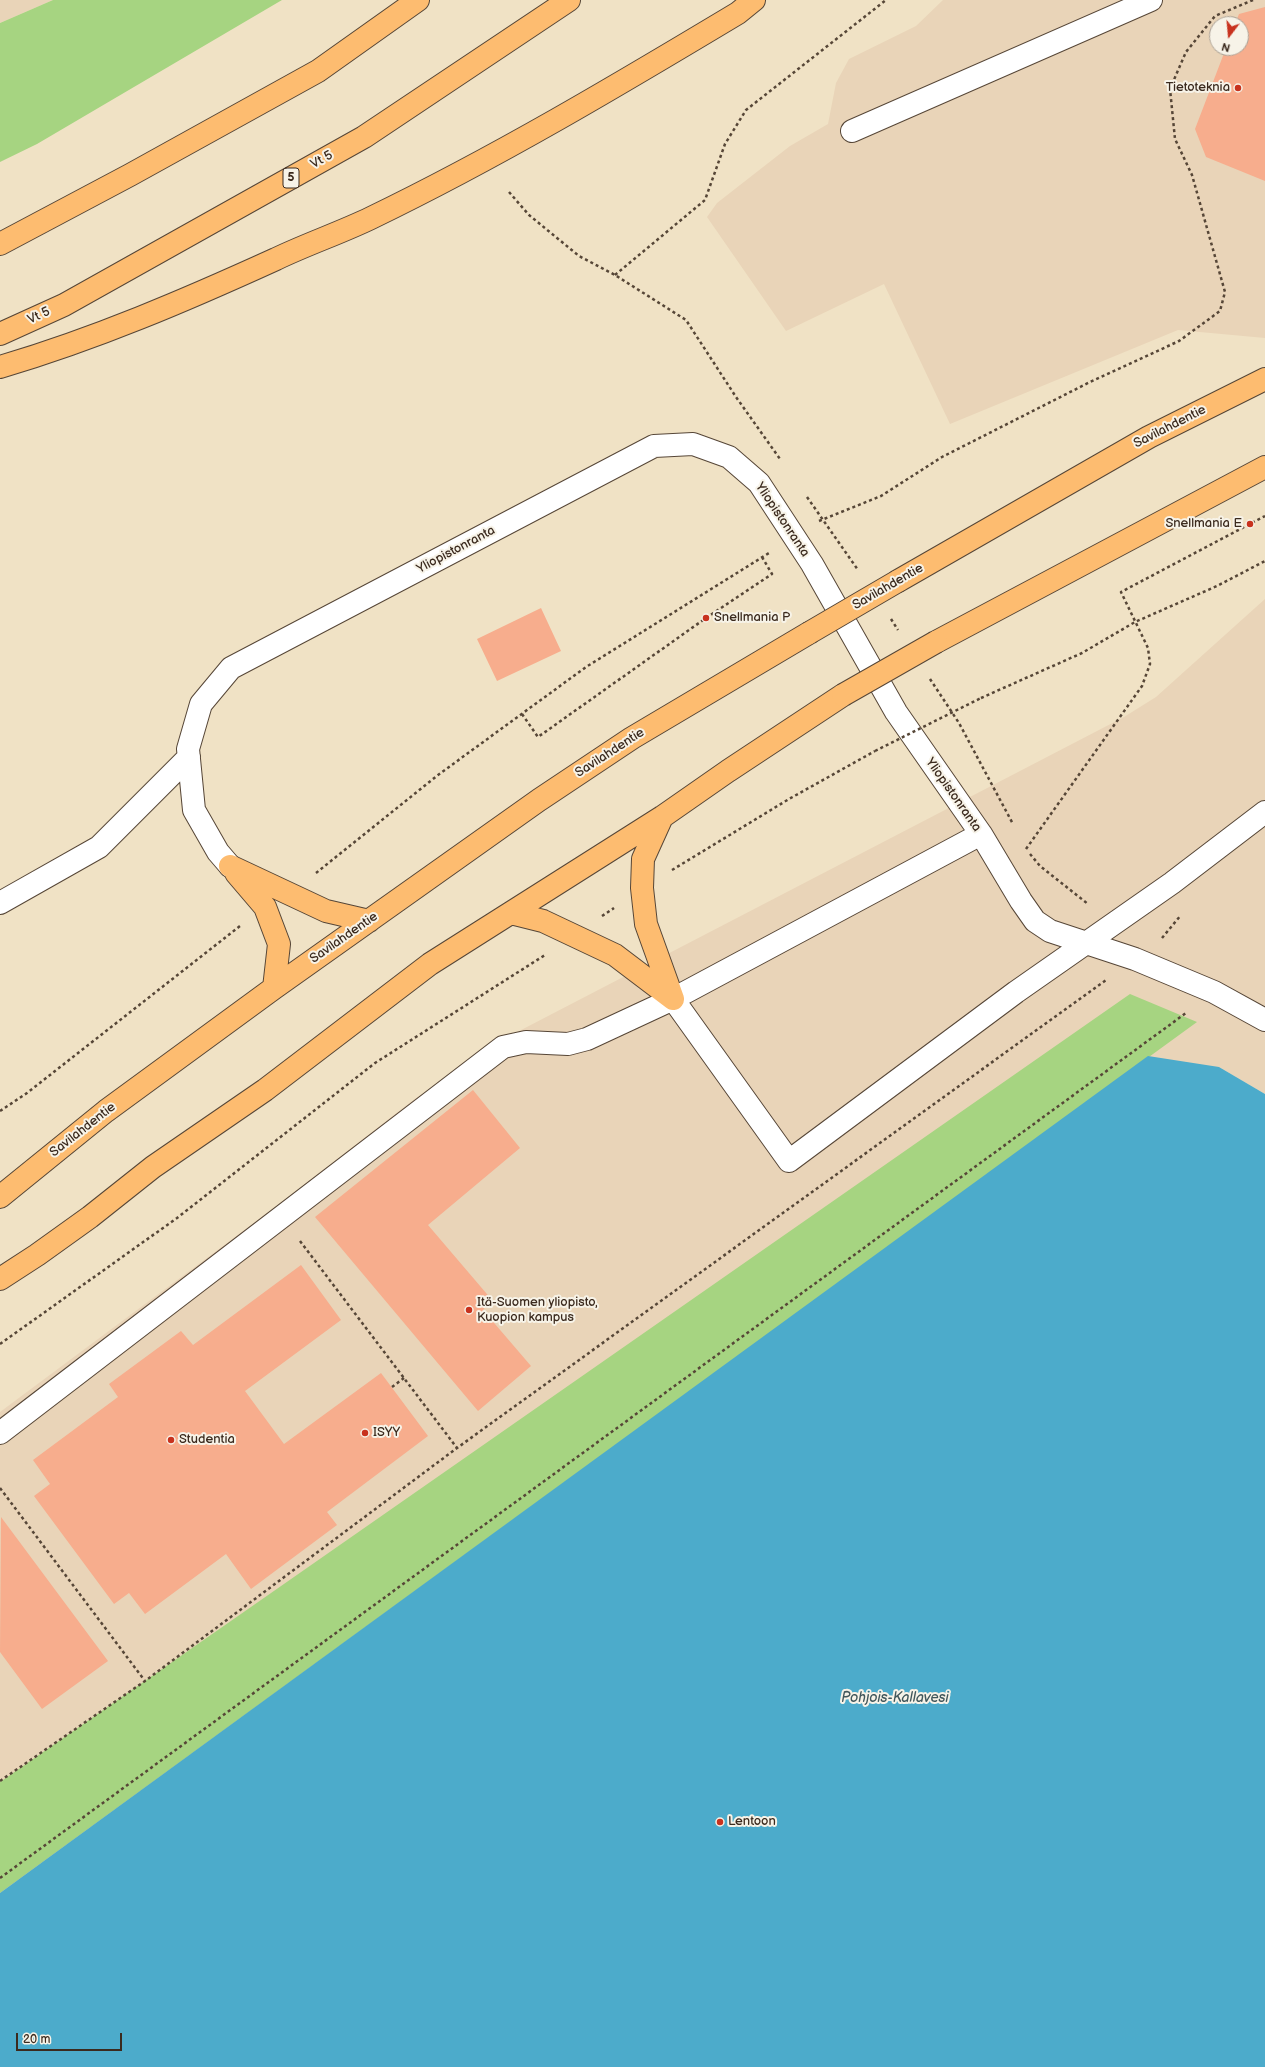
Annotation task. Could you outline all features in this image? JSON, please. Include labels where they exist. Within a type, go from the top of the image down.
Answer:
[{"type":"main road","points":[[0,244],[130,175],[318,71],[418,0]]},
{"type":"main road","name":"Vt 5","points":[[0,334],[64,305],[364,137],[570,0]]},
{"type":"main road","points":[[0,367],[48,353],[181,302],[301,247],[370,219],[553,120],[738,13],[754,0]]},
{"type":"main road","name":"Savilahdentie","points":[[0,1197],[106,1111],[274,988],[539,800],[632,738],[898,581],[1149,437],[1265,379]]},
{"type":"main road","points":[[0,1279],[37,1255],[90,1217],[153,1167],[265,1090],[430,964],[662,817],[728,771],[843,695],[936,642],[1265,468]]},
{"type":"main road","points":[[662,817],[643,859],[642,888],[646,924],[673,999]]},
{"type":"main road","points":[[230,866],[326,911],[369,920]]},
{"type":"main road","points":[[230,866],[265,907],[279,944],[274,988]]},
{"type":"main road","points":[[511,913],[543,921],[573,937],[615,955],[673,999]]},
{"type":"street","points":[[852,131],[1151,0]]},
{"type":"street","name":"Yliopistonranta","points":[[230,866],[218,852],[194,810],[188,748],[201,704],[231,668],[654,446],[693,444],[729,457],[759,482],[812,564],[896,712],[981,834],[1021,901],[1035,921],[1050,930],[1135,959],[1214,992],[1265,1020]]},
{"type":"street","points":[[0,903],[99,847],[189,757]]},
{"type":"street","points":[[673,999],[788,1161],[1086,942],[1172,883],[1265,812]]},
{"type":"street","points":[[0,1433],[503,1047],[526,1042],[568,1044],[587,1039],[673,999],[981,834]]},
{"type":"path","points":[[615,274],[705,200],[725,144],[746,110],[886,0]]},
{"type":"path","points":[[289,894],[438,775],[586,667],[794,536],[822,519],[881,496],[942,457],[1090,382],[1179,340],[1220,311],[1226,292],[1192,175],[1175,139],[1170,89],[1186,52],[1215,16],[1253,0]]},
{"type":"path","points":[[1026,849],[1142,686],[1150,664],[1148,648],[1121,592],[1265,516]]},
{"type":"path","points":[[522,714],[538,737],[706,618],[772,574],[762,557]]},
{"type":"path","points":[[0,1344],[177,1218],[376,1063],[573,937],[642,888],[789,799],[875,751],[981,698],[1082,653],[1135,622],[1217,586],[1265,562]]},
{"type":"path","points":[[0,1111],[27,1093],[265,907]]},
{"type":"path","points":[[0,1781],[145,1681],[457,1448],[1160,941],[1184,912]]},
{"type":"path","points":[[0,1878],[1214,992]]},
{"type":"path","points":[[281,1216],[457,1448]]},
{"type":"path","points":[[392,1387],[404,1378]]},
{"type":"path","points":[[0,1488],[145,1681]]},
{"type":"shaded area","points":[[0,0],[53,0],[0,23]]},
{"type":"shaded area","points":[[943,0],[1265,0],[1265,338],[1178,330],[950,424],[884,284],[786,331],[707,217],[717,203],[790,146],[828,124],[836,83],[849,59],[916,26]]},
{"type":"shaded area","name":"Itä-Suomen yliopisto, Kuopion kampus","points":[[1265,599],[1265,1094],[1219,1067],[0,1893],[0,1412],[274,1208],[412,1101],[498,1042],[1124,717],[1156,697]]},
{"type":"green space","points":[[53,0],[282,0],[37,144],[0,162],[0,23]]},
{"type":"green space","points":[[1130,994],[1197,1022],[0,1893],[0,1782]]},
{"type":"water","name":"Pohjois-Kallavesi","points":[[1148,1056],[1219,1067],[1265,1094],[1265,2067],[0,2067],[0,1893]]},
{"type":"building","name":"Tietoteknia","points":[[1265,7],[1265,181],[1206,157],[1195,129],[1223,56],[1249,56],[1249,16],[1238,16],[1239,14]]},
{"type":"building","points":[[541,608],[561,651],[497,681],[477,639]]},
{"type":"building","points":[[473,1090],[520,1148],[428,1225],[492,1300],[483,1310],[531,1366],[478,1411],[315,1217]]},
{"type":"building","name":"Studentia","points":[[301,1265],[341,1320],[245,1391],[284,1444],[381,1373],[428,1436],[327,1512],[337,1525],[251,1589],[226,1554],[145,1614],[129,1593],[114,1604],[34,1496],[50,1484],[33,1460],[118,1397],[109,1384],[181,1331],[193,1345]]},
{"type":"building","points":[[1,1517],[108,1661],[42,1709],[0,1652]]},
{"type":"place","name":"Tietoteknia","points":[[1238,88]]},
{"type":"place","name":"Snellmania E","points":[[1250,524]]},
{"type":"place","name":"Snellmania P","points":[[706,618]]},
{"type":"place","name":"Itä-Suomen yliopisto, Kuopion kampus","points":[[469,1310]]},
{"type":"place","name":"ISYY","points":[[365,1433]]},
{"type":"place","name":"Studentia","points":[[171,1440]]},
{"type":"place","name":"Lentoon","points":[[720,1822]]}]
